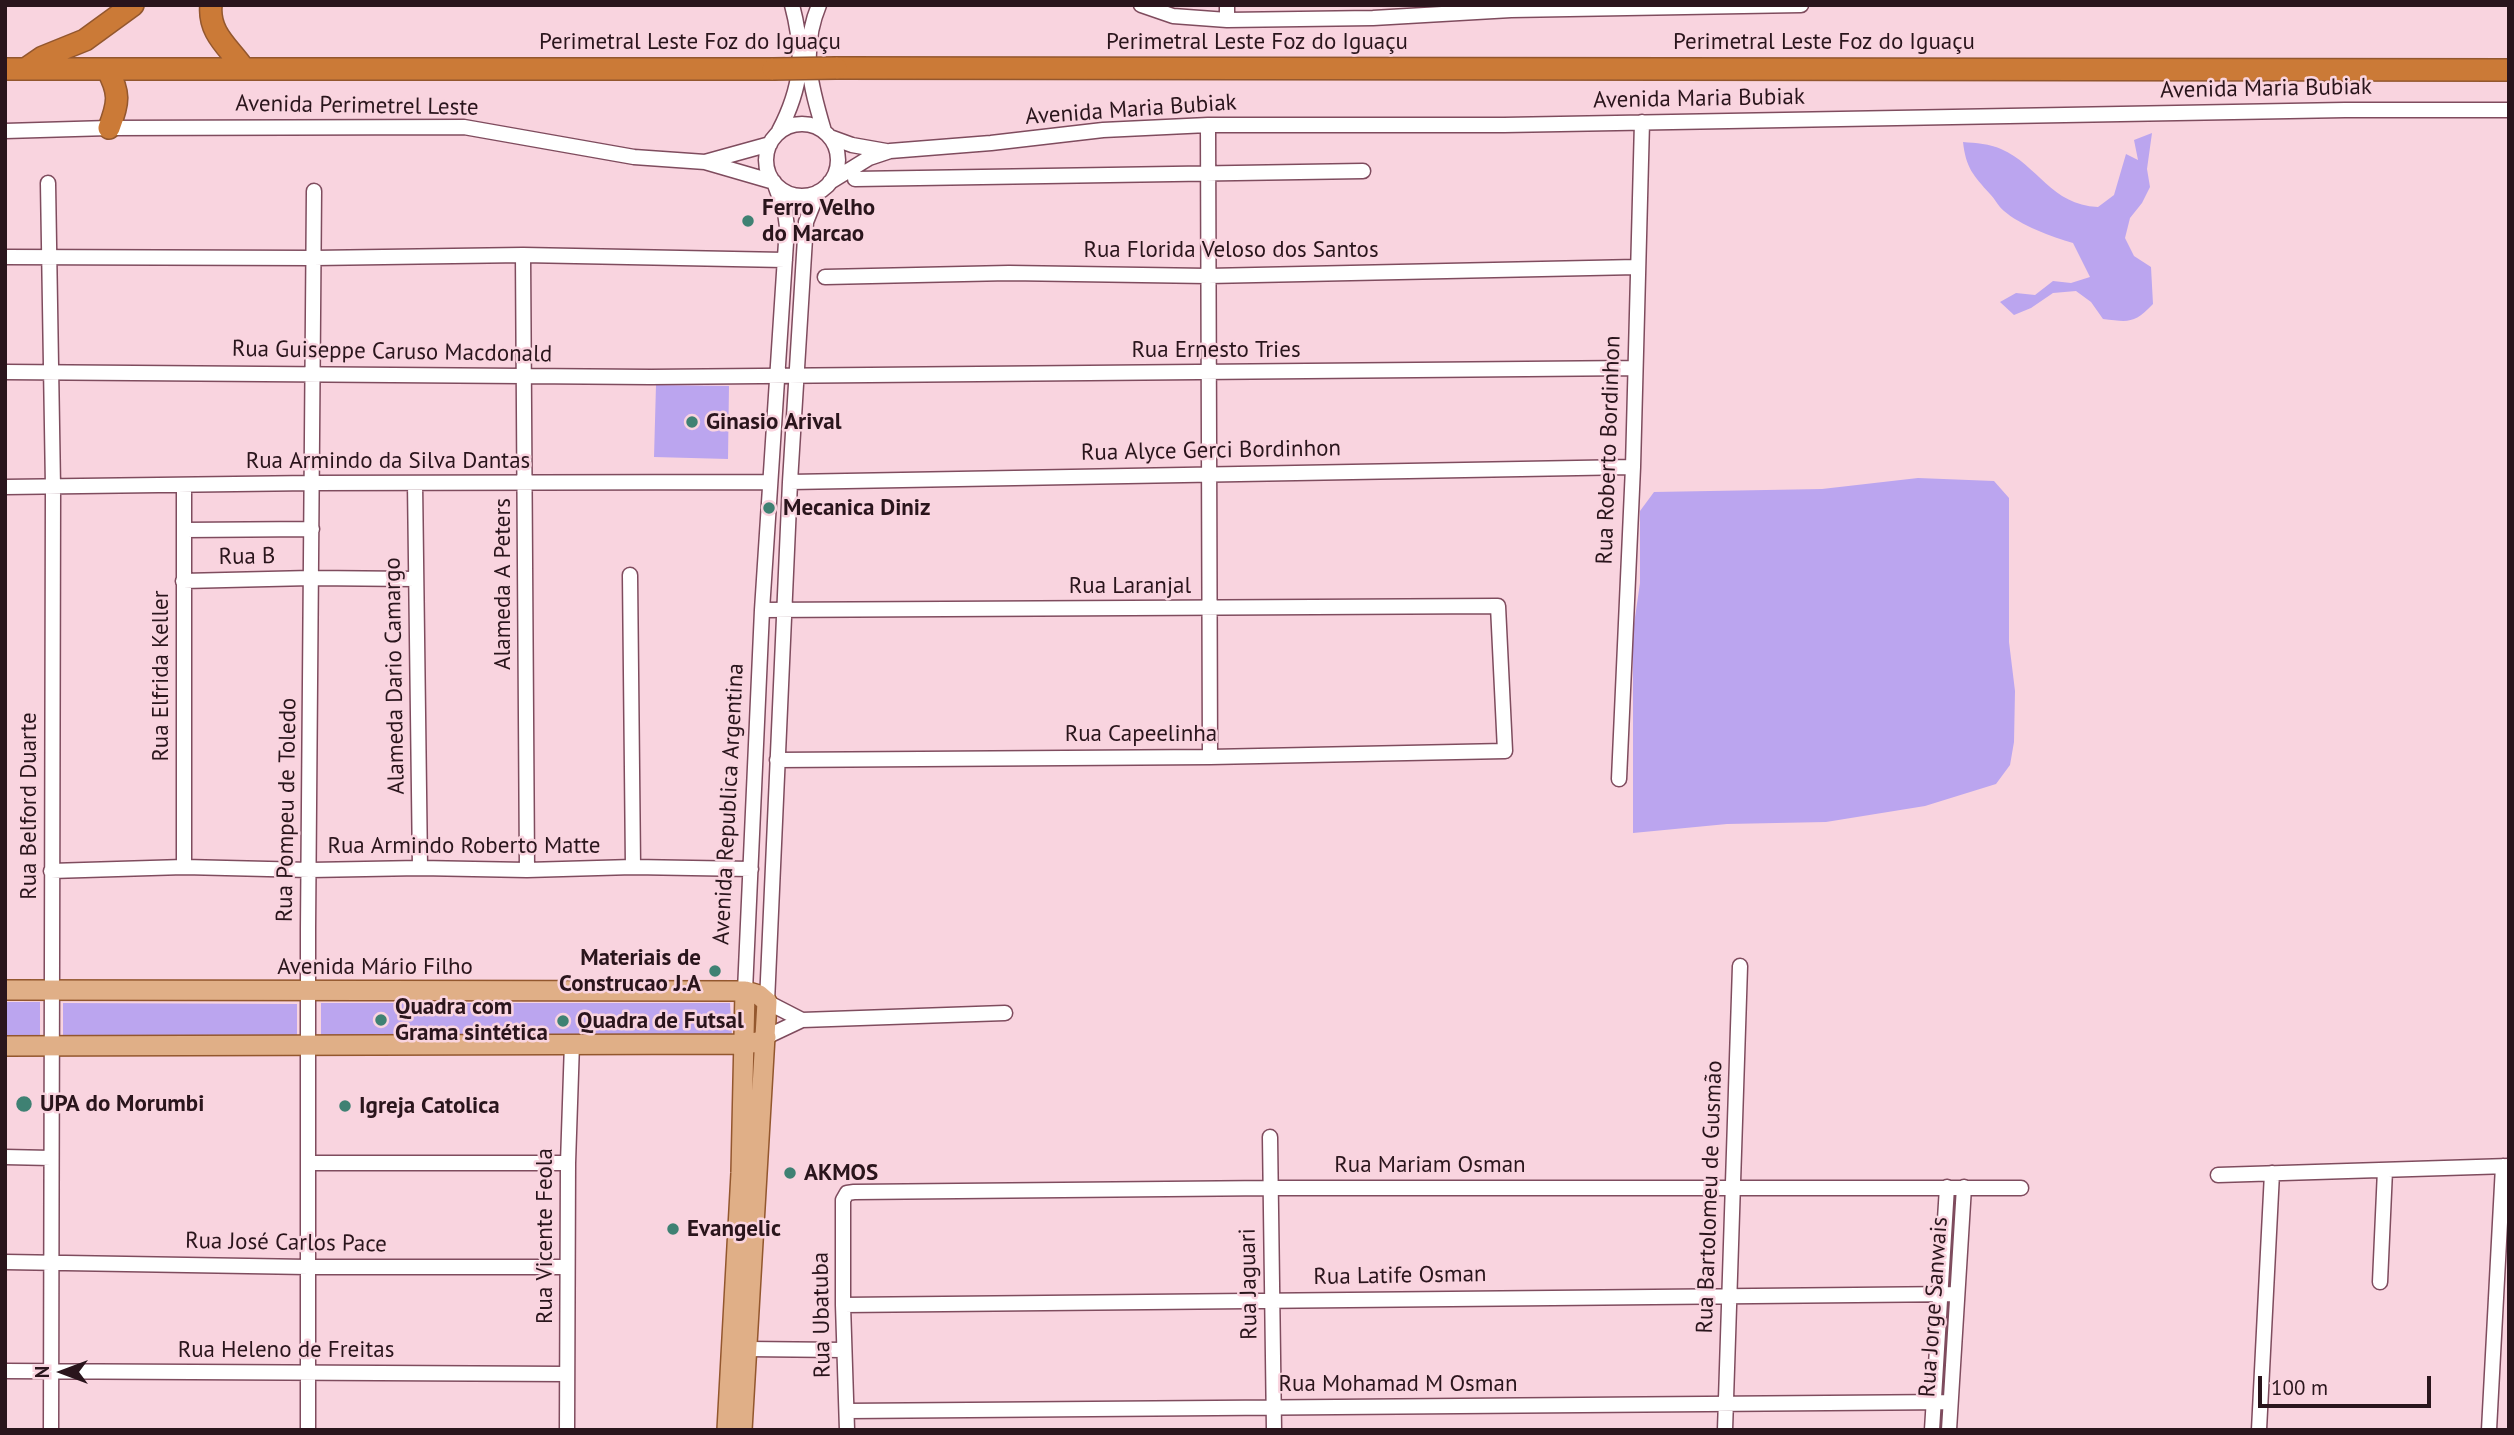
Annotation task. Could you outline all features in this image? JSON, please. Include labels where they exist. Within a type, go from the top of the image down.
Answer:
[{"type":"highway","points":[[15,69],[85,40],[133,5]]},
{"type":"highway","points":[[211,5],[211,18],[216,33],[244,69]]},
{"type":"highway","name":"Perimetral Leste Foz do Iguaçu","points":[[15,69],[2509,69]]},
{"type":"highway","points":[[107,69],[117,88],[117,108],[109,128]]},
{"type":"main road","name":"Avenida Mário Filho","points":[[5,990],[745,991]]},
{"type":"main road","points":[[745,991],[759,995],[767,1002]]},
{"type":"main road","name":"Avenida Republica Argentina","points":[[727,1430],[741,1172],[745,991]]},
{"type":"main road","name":"Avenida Republica Argentina","points":[[742,1430],[767,1002]]},
{"type":"main road","points":[[5,1046],[744,1044],[766,1037]]},
{"type":"street","points":[[792,5],[799,44],[799,79],[793,104],[769,144],[766,160],[774,182],[780,188],[802,196],[818,192],[830,182],[838,159],[810,83],[809,46],[819,5]]},
{"type":"street","points":[[1141,5],[1173,16],[1227,13],[1373,18],[1512,7],[1801,5]]},
{"type":"street","name":"Avenida Maria Bubiak","points":[[827,134],[852,145],[890,151],[1102,130],[1208,125],[2509,110]]},
{"type":"street","name":"Rua Roberto Bordinhon","points":[[1619,779],[1633,467],[1642,122]]},
{"type":"street","points":[[779,131],[802,123],[818,127],[827,134]]},
{"type":"street","points":[[1208,125],[1210,757]]},
{"type":"street","name":"Avenida Perimetrel Leste","points":[[5,131],[464,127],[634,157],[705,162],[774,182]]},
{"type":"street","name":"Avenida Perimetrel Leste","points":[[705,162],[769,144]]},
{"type":"street","name":"Avenida Maria Bubiak","points":[[830,182],[869,158],[890,151]]},
{"type":"street","points":[[855,179],[1363,171]]},
{"type":"street","name":"Avenida Republica Argentina","points":[[745,991],[762,610],[785,260],[785,212],[774,182]]},
{"type":"street","name":"Rua Belford Duarte","points":[[48,183],[53,487],[51,1430]]},
{"type":"street","name":"Rua Pompeu de Toledo","points":[[307,1430],[314,191]]},
{"type":"street","name":"Avenida Republica Argentina","points":[[767,1002],[790,482],[806,222],[818,192]]},
{"type":"street","points":[[5,257],[523,256],[785,260]]},
{"type":"street","name":"Alameda A Peters","points":[[523,256],[527,870]]},
{"type":"street","name":"Rua Florida Veloso dos Santos","points":[[825,278],[1009,273],[1208,276],[1637,267]]},
{"type":"street","name":"Rua Ernesto Tries","points":[[778,375],[1635,368]]},
{"type":"street","name":"Rua Guiseppe Caruso Macdonald","points":[[5,372],[778,375]]},
{"type":"street","name":"Rua Alyce Gerci Bordinhon","points":[[790,482],[1633,467]]},
{"type":"street","name":"Rua Armindo da Silva Dantas","points":[[5,487],[770,482]]},
{"type":"street","name":"Alameda Dario Camargo","points":[[415,484],[420,868]]},
{"type":"street","name":"Rua Elfrida Keller","points":[[184,485],[184,867]]},
{"type":"street","points":[[184,530],[312,529]]},
{"type":"street","points":[[630,575],[632,867]]},
{"type":"street","name":"Rua B","points":[[183,581],[416,579]]},
{"type":"street","name":"Rua Laranjal","points":[[762,610],[1498,606],[1505,751]]},
{"type":"street","name":"Rua Capeelinha","points":[[777,760],[1210,757],[1505,751]]},
{"type":"street","name":"Rua Armindo Roberto Matte","points":[[51,871],[184,867],[310,870],[632,867],[751,869]]},
{"type":"street","name":"Rua Bartolomeu de Gusmão","points":[[1725,1430],[1740,966]]},
{"type":"street","points":[[767,1002],[802,1020]]},
{"type":"street","points":[[766,1037],[802,1020],[1005,1013]]},
{"type":"street","name":"Rua Vicente Feola","points":[[567,1430],[568,1163],[572,1043]]},
{"type":"street","name":"Rua Jaguari","points":[[1270,1138],[1273,1430]]},
{"type":"street","points":[[5,1157],[51,1158]]},
{"type":"street","points":[[309,1163],[568,1163]]},
{"type":"street","points":[[2218,1175],[2506,1166],[2489,1430]]},
{"type":"street","points":[[2380,1282],[2385,1170]]},
{"type":"street","points":[[2259,1430],[2272,1173]]},
{"type":"street","name":"Rua Jorge Sanwais","points":[[1932,1430],[1947,1187]]},
{"type":"street","name":"Rua Jorge Sanwais","points":[[1949,1430],[1964,1187]]},
{"type":"street","name":"Rua Mariam Osman","points":[[843,1200],[847,1194],[854,1192],[1271,1188],[2021,1188]]},
{"type":"street","name":"Rua Ubatuba","points":[[843,1200],[847,1430]]},
{"type":"street","name":"Rua José Carlos Pace","points":[[5,1262],[308,1267],[567,1267]]},
{"type":"street","name":"Rua Latife Osman","points":[[843,1305],[1957,1294]]},
{"type":"street","points":[[746,1349],[844,1350]]},
{"type":"street","name":"Rua Heleno de Freitas","points":[[5,1371],[567,1374]]},
{"type":"street","name":"Rua Mohamad M Osman","points":[[846,1411],[1950,1402]]},
{"type":"shaded area","points":[[2152,133],[2147,169],[2150,187],[2130,218],[2125,238],[2134,256],[2151,267],[2153,304],[2131,320],[2103,319],[2091,302],[2076,291],[2053,293],[2031,308],[2014,315],[2000,302],[2016,293],[2035,295],[2053,281],[2071,283],[2090,277],[2073,243],[2027,226],[2002,209],[1971,171],[1963,142],[2001,149],[2014,156],[2056,192],[2082,205],[2098,207],[2114,195],[2126,154],[2138,160],[2134,140]]},
{"type":"shaded area","name":"Ginasio Arival","points":[[656,385],[729,386],[728,459],[654,457]]},
{"type":"shaded area","points":[[1918,478],[1994,481],[2009,498],[2009,642],[2015,691],[2014,742],[2010,765],[1996,784],[1925,806],[1826,822],[1727,824],[1633,833],[1633,631],[1640,583],[1640,511],[1654,492],[1822,489]]},
{"type":"shaded area","points":[[5,1002],[40,1002],[40,1038],[5,1038]]},
{"type":"shaded area","points":[[63,1003],[297,1004],[297,1036],[63,1037]]},
{"type":"shaded area","points":[[321,1003],[730,1003],[732,1037],[321,1037]]},
{"type":"place","name":"Ferro Velho do Marcao","points":[[748,221]]},
{"type":"place","name":"Ginasio Arival","points":[[692,422]]},
{"type":"place","name":"Mecanica Diniz","points":[[769,508]]},
{"type":"place","name":"Materiais de Construcao J.A","points":[[715,971]]},
{"type":"place","name":"Quadra com Grama sintética","points":[[381,1020]]},
{"type":"place","name":"Quadra de Futsal","points":[[563,1021]]},
{"type":"place","name":"UPA do Morumbi","points":[[24,1104]]},
{"type":"place","name":"Igreja Catolica","points":[[345,1106]]},
{"type":"place","name":"AKMOS","points":[[790,1173]]},
{"type":"place","name":"Evangelic","points":[[673,1229]]}]
